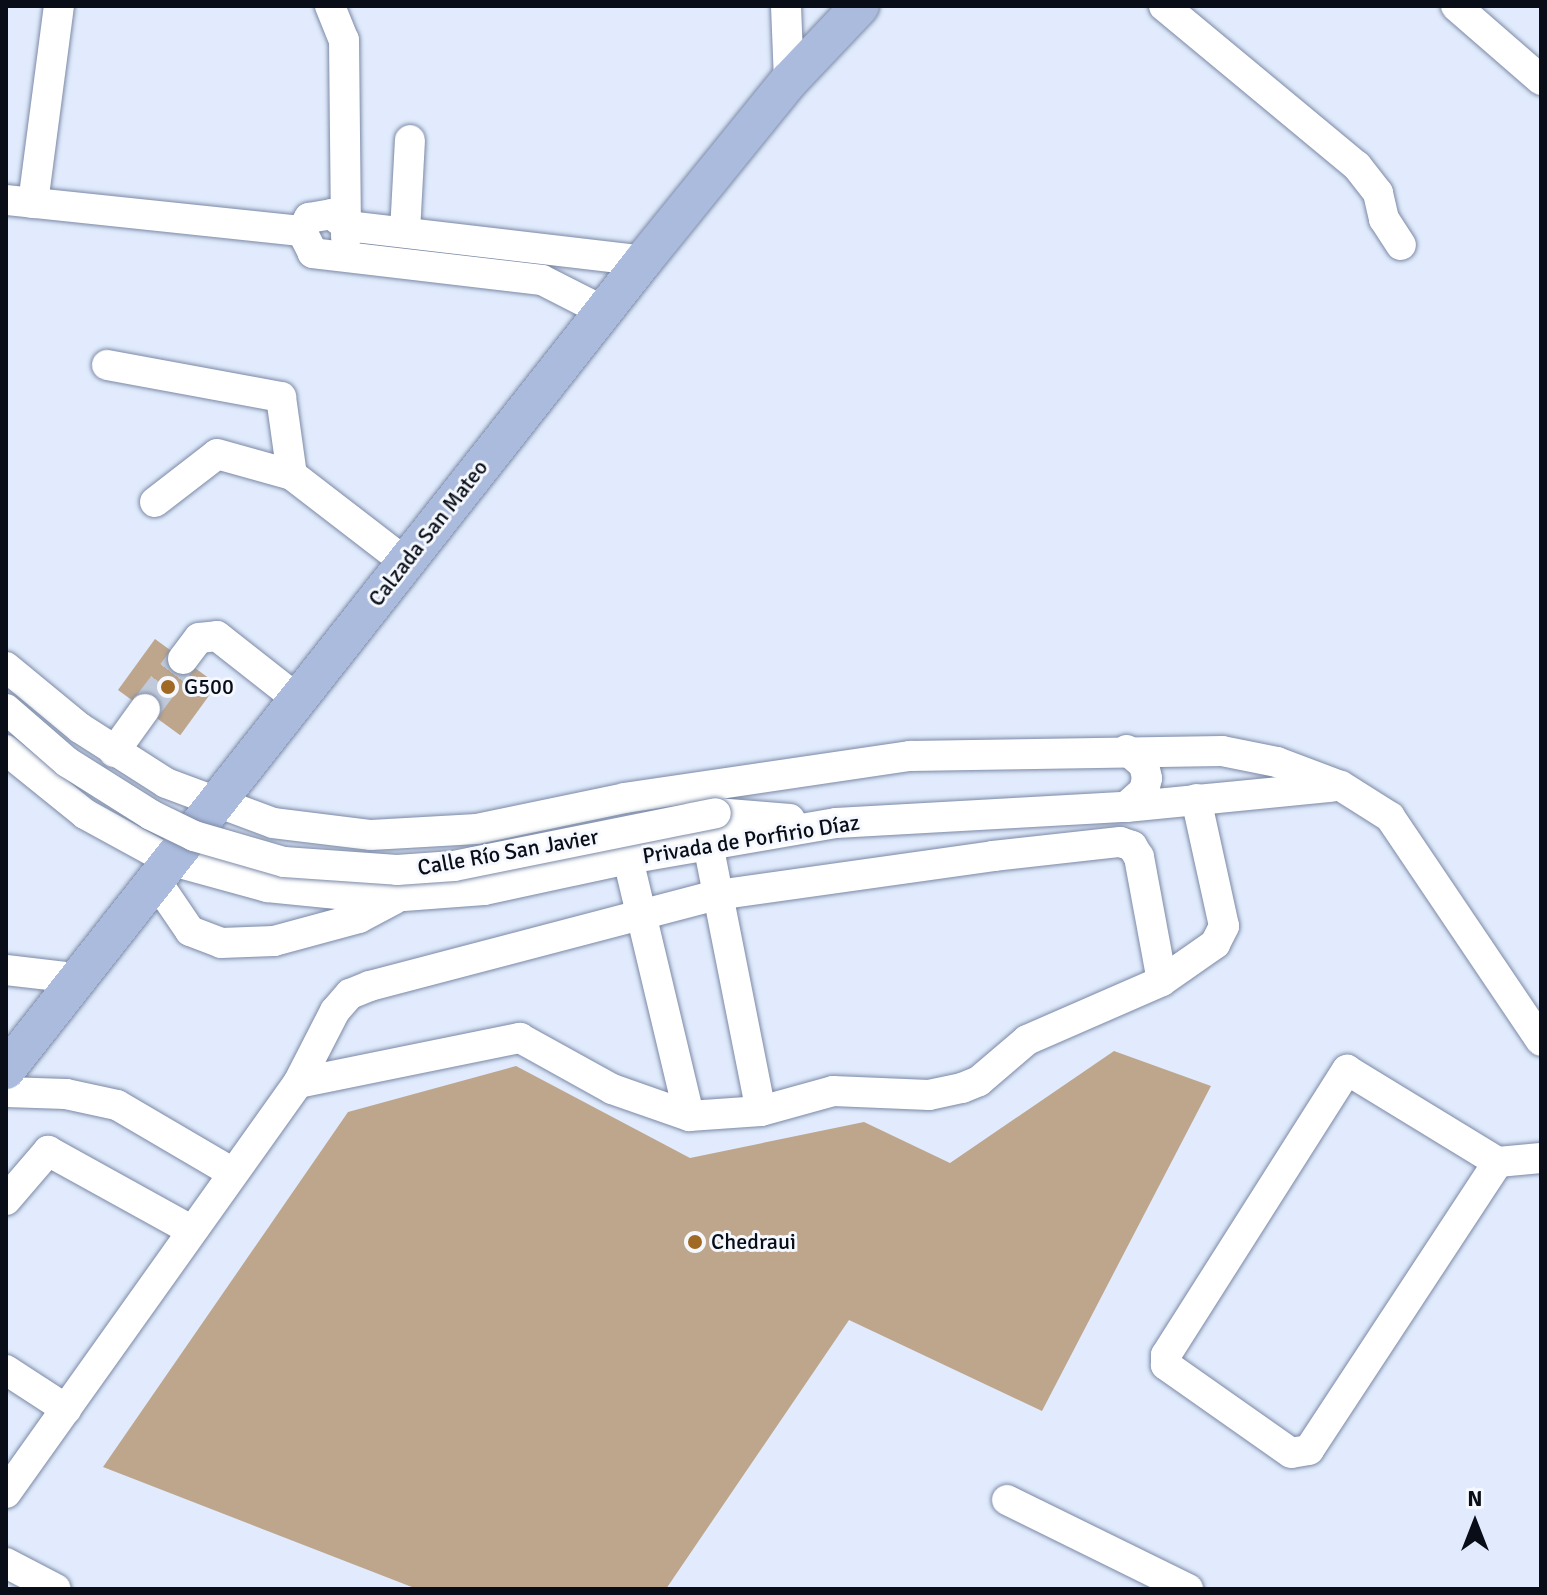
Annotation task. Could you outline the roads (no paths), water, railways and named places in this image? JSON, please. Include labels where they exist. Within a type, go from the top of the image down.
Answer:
[{"type":"main road","name":"Calzada San Mateo","points":[[6,1070],[74,978],[643,261],[789,81],[860,6]]},
{"type":"street","points":[[59,6],[20,201],[302,231],[313,253],[346,241],[405,232],[643,261]]},
{"type":"street","points":[[330,6],[344,40],[346,241]]},
{"type":"street","points":[[786,6],[789,81]]},
{"type":"street","points":[[1164,6],[1357,166],[1378,193],[1384,219],[1401,245]]},
{"type":"street","points":[[1456,6],[1541,80]]},
{"type":"street","points":[[405,232],[410,140]]},
{"type":"street","points":[[346,241],[542,280],[603,311]]},
{"type":"street","points":[[107,365],[281,397],[292,475]]},
{"type":"street","points":[[155,502],[217,454],[292,475],[405,562]]},
{"type":"street","points":[[183,659],[199,638],[217,636],[297,699]]},
{"type":"street","points":[[6,667],[114,752],[148,773],[214,804],[273,823],[318,831],[427,835],[910,756],[1127,750],[1222,751],[1277,762],[1341,786],[1390,817],[1541,1041]]},
{"type":"street","name":"Calle Río San Javier","points":[[6,709],[67,762],[151,815],[194,836],[284,862],[397,870],[454,866],[771,804],[836,823]]},
{"type":"street","points":[[114,752],[145,709]]},
{"type":"street","points":[[6,750],[161,869],[190,931],[221,943],[288,937],[359,918],[395,898]]},
{"type":"street","points":[[1126,807],[1144,791],[1147,778],[1144,765],[1127,750]]},
{"type":"street","name":"Calle Río San Javier","points":[[771,804],[819,769]]},
{"type":"street","points":[[106,826],[141,815],[149,805],[148,773]]},
{"type":"street","name":"Privada de Porfirio Díaz","points":[[161,869],[327,896],[395,898],[484,890],[628,859],[836,823],[1126,807],[1341,786]]},
{"type":"street","points":[[298,1083],[520,1038],[612,1089],[689,1116],[761,1111],[833,1091],[929,1095],[962,1088],[979,1081],[1027,1040],[1162,981],[1215,944],[1224,926],[1196,799]]},
{"type":"street","points":[[254,885],[245,847],[250,836],[273,823]]},
{"type":"street","points":[[6,1493],[298,1083],[335,1011],[350,994],[640,913],[717,895],[1120,842],[1132,846],[1139,857],[1162,981]]},
{"type":"street","points":[[708,844],[761,1111]]},
{"type":"street","points":[[628,859],[689,1116]]},
{"type":"street","points":[[6,970],[74,978]]},
{"type":"street","points":[[1498,1162],[1309,1450],[1291,1453],[1166,1365],[1166,1355],[1347,1070],[1498,1162],[1541,1158]]},
{"type":"street","points":[[6,1092],[66,1094],[117,1105],[233,1173]]},
{"type":"street","points":[[6,1200],[48,1151],[191,1230]]},
{"type":"street","points":[[6,1370],[66,1409]]},
{"type":"street","points":[[1007,1500],[1188,1589]]},
{"type":"street","points":[[6,1563],[56,1589]]},
{"type":"tunnel","points":[[145,709],[183,659]]},
{"type":"place","name":"G500","points":[[168,687]]},
{"type":"place","name":"Chedraui","points":[[695,1242]]}]
